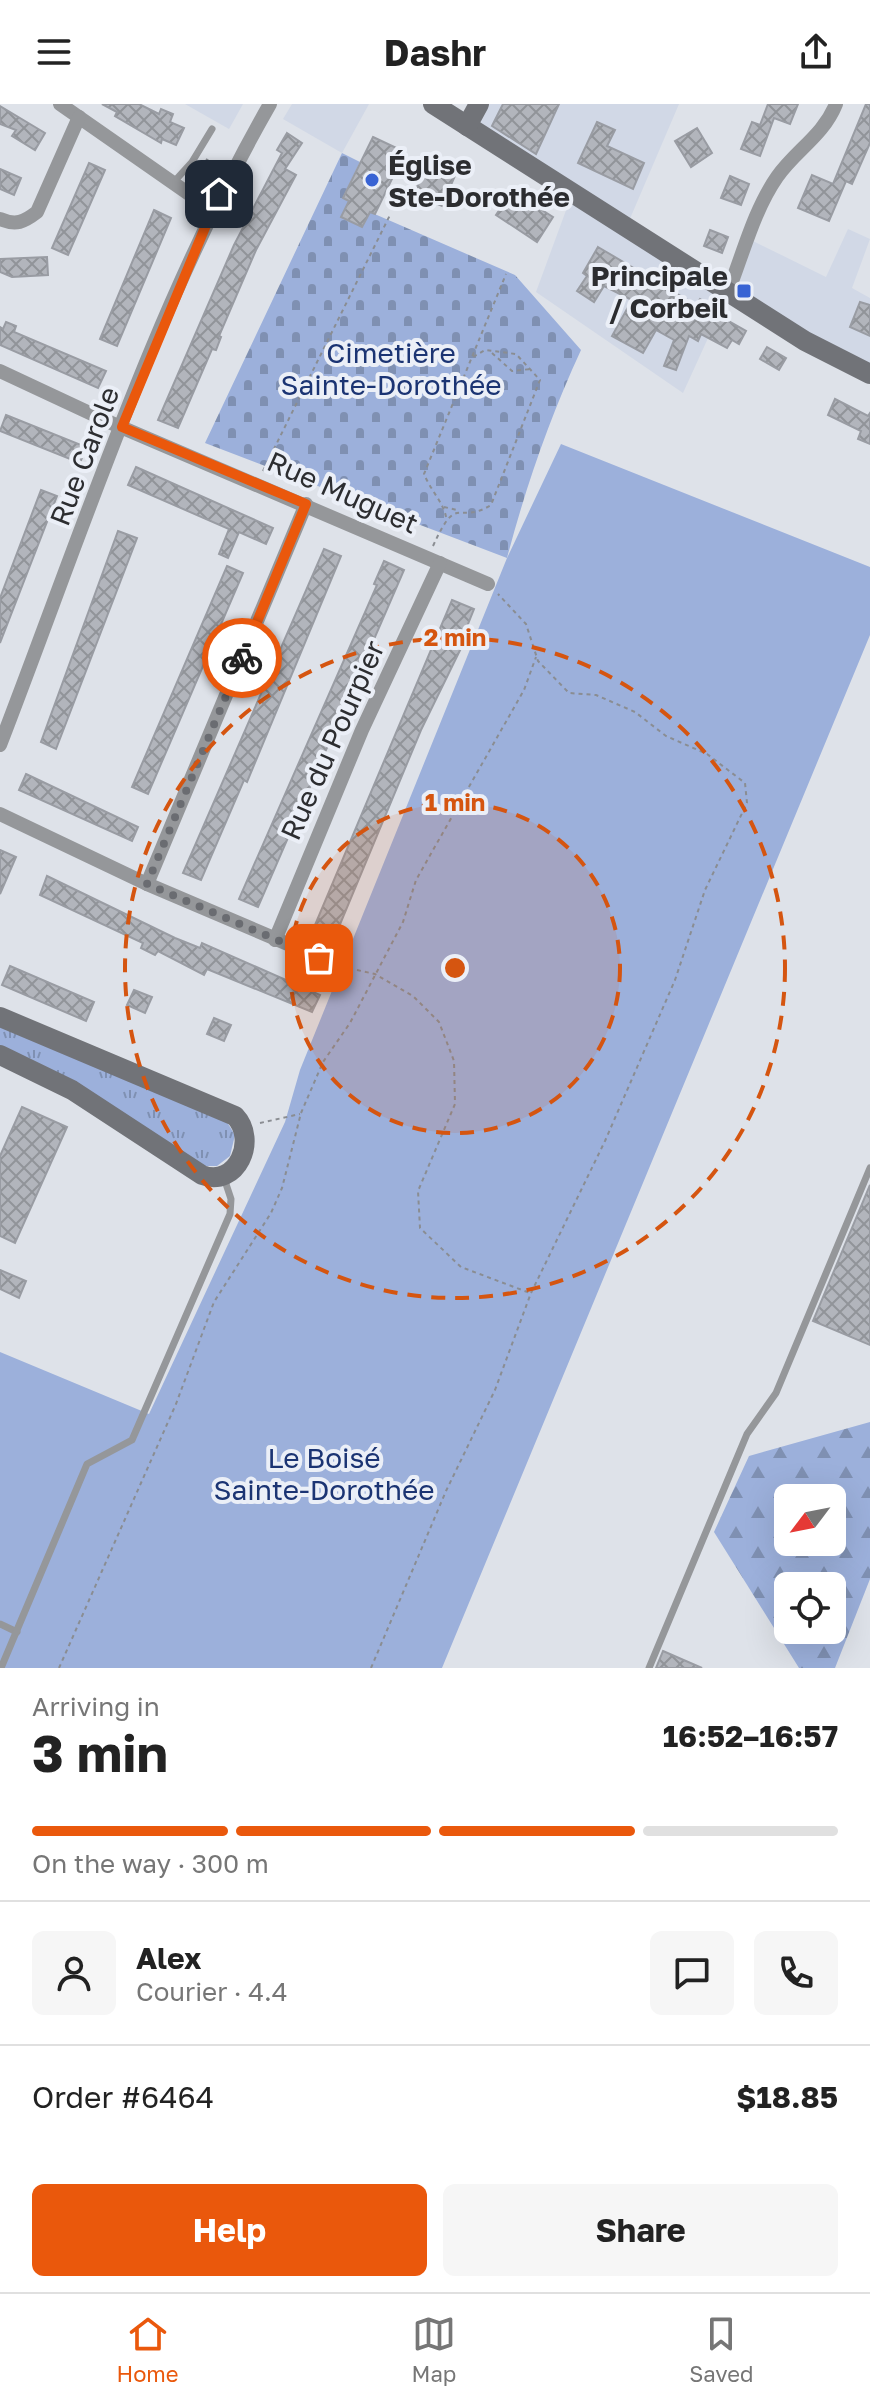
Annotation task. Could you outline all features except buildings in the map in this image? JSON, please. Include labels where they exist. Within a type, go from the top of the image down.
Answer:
[{"type":"street","points":[[60,104],[212,210]]},
{"type":"street","name":"Rue Carole","points":[[0,745],[122,427],[212,210],[270,104]]},
{"type":"street","points":[[433,104],[805,341],[870,374]]},
{"type":"street","points":[[467,126],[479,104]]},
{"type":"street","points":[[728,292],[765,197],[779,174],[816,138],[836,104]]},
{"type":"street","points":[[0,219],[10,223],[24,222],[37,212],[79,117]]},
{"type":"street","name":"Rue Muguet","points":[[0,371],[122,427],[488,584]]},
{"type":"street","points":[[147,884],[306,504]]},
{"type":"street","name":"Rue du Pourpier","points":[[275,940],[434,560]]},
{"type":"street","points":[[0,814],[147,884],[342,967]]},
{"type":"street","points":[[0,1017],[229,1113],[243,1128],[242,1156],[234,1169],[223,1176],[202,1175],[79,1094],[0,1055]]},
{"type":"lane","points":[[172,184],[192,162],[212,129]]},
{"type":"lane","points":[[649,1668],[747,1434],[776,1393],[870,1168]]},
{"type":"lane","points":[[1,1668],[87,1464],[132,1440],[230,1214],[231,1199],[223,1176]]},
{"type":"lane","points":[[0,1624],[17,1632]]},
{"type":"path","points":[[257,483],[391,213]]},
{"type":"path","points":[[473,357],[490,351],[516,354],[540,380],[491,505],[481,511],[458,511],[444,507],[432,494],[424,474],[506,274]]},
{"type":"path","points":[[490,351],[512,371],[532,369]]},
{"type":"path","points":[[434,560],[446,517],[444,507]]},
{"type":"path","points":[[446,517],[458,511]]},
{"type":"path","points":[[371,1668],[446,1491],[495,1390],[531,1293],[605,1141],[675,980],[705,890],[747,803],[745,783],[707,754],[666,736],[635,712],[596,695],[569,693],[537,657],[526,624],[488,584]]},
{"type":"path","points":[[59,1668],[176,1404],[214,1302],[271,1213],[282,1188],[301,1113],[323,1062],[350,1023],[403,922],[416,880],[511,715],[537,657]]},
{"type":"path","points":[[342,967],[375,974],[413,996],[439,1022],[454,1061],[455,1104],[418,1191],[420,1228],[461,1267],[531,1293]]},
{"type":"path","points":[[243,1128],[301,1113]]},
{"type":"shaded area","points":[[185,104],[243,104],[229,129]]},
{"type":"shaded area","points":[[292,104],[369,104],[342,153],[283,119]]},
{"type":"shaded area","points":[[479,104],[679,104],[626,228],[728,292],[749,239],[826,277],[848,229],[870,239],[852,288],[870,298],[870,374],[729,292],[683,393],[536,292],[572,194],[467,126]]},
{"type":"green space","name":"Cimetière Sainte-Dorothée","points":[[342,153],[360,162],[343,197],[349,201],[342,217],[362,227],[370,212],[515,275],[581,350],[540,452],[507,558],[205,443]]},
{"type":"green space","name":"Le Boisé Sainte-Dorothée","points":[[561,444],[870,567],[870,635],[442,1668],[0,1668],[0,1352],[149,1414],[285,1122],[300,1070],[507,558]]},
{"type":"green space","points":[[0,1025],[227,1122],[235,1135],[230,1156],[217,1166],[203,1166],[0,1047]]},
{"type":"green space","points":[[870,1422],[870,1579],[846,1640],[846,1572],[774,1572],[774,1628],[714,1532],[749,1456]]},
{"type":"green space","points":[[784,1644],[844,1644],[835,1668],[799,1668]]},
{"type":"way so far","points":[[242,658],[147,884],[319,958]]},
{"type":"place","name":"Église Ste-Dorothée","points":[[372,180]]},
{"type":"place","name":"Principale / Corbeil","points":[[744,291]]},
{"type":"route","points":[[219,194],[122,427],[306,504],[242,658]]}]
